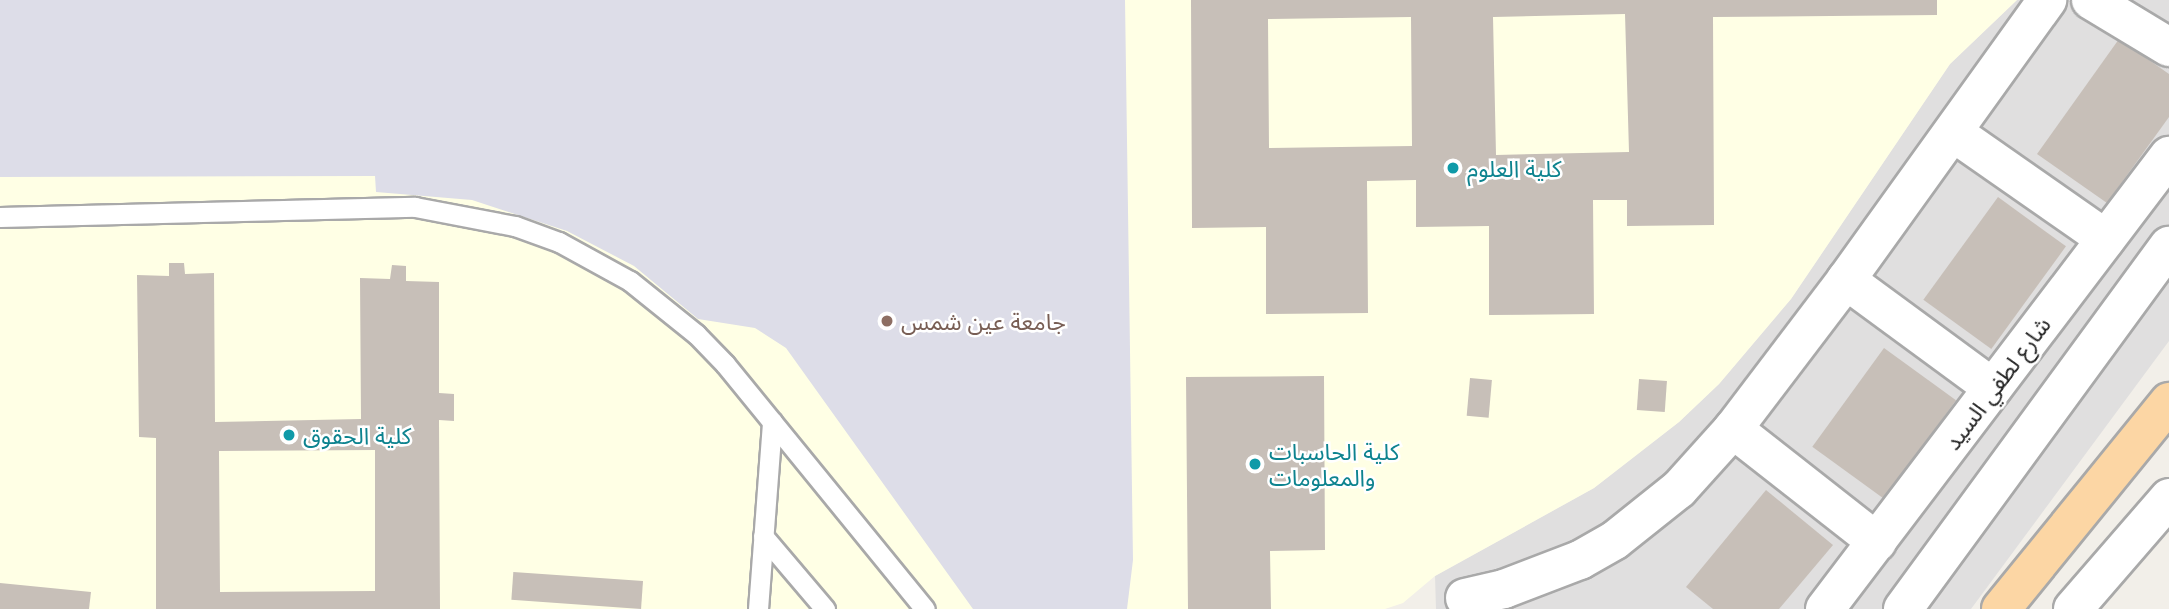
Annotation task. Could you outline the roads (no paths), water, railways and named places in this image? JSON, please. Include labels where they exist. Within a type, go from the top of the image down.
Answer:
[{"type":"main road","points":[[2001,609],[2169,402]]},
{"type":"street","points":[[1465,598],[1542,576],[1615,540],[1679,489],[1733,429],[1846,280],[2047,0]]},
{"type":"street","points":[[2091,0],[2169,47]]},
{"type":"street","points":[[1954,133],[2106,239]]},
{"type":"street","name":"شارع لطفي السيد","points":[[1825,609],[2169,156]]},
{"type":"street","points":[[1903,609],[2169,246]]},
{"type":"street","points":[[1846,280],[1993,388]]},
{"type":"street","points":[[1733,429],[1877,542]]},
{"type":"street","points":[[2073,609],[2169,498]]},
{"type":"lane","points":[[0,217],[343,205],[415,206],[515,226],[597,261],[662,303],[725,364],[925,609]]},
{"type":"lane","points":[[758,609],[772,422]]},
{"type":"lane","points":[[763,536],[825,609]]},
{"type":"place","name":"كلية العلوم","points":[[1453,168]]},
{"type":"place","name":"جامعة عين شمس","points":[[887,321]]},
{"type":"place","name":"كلية الحقوق","points":[[289,435]]},
{"type":"place","name":"كلية الحاسبات والمعلومات","points":[[1255,464]]}]
